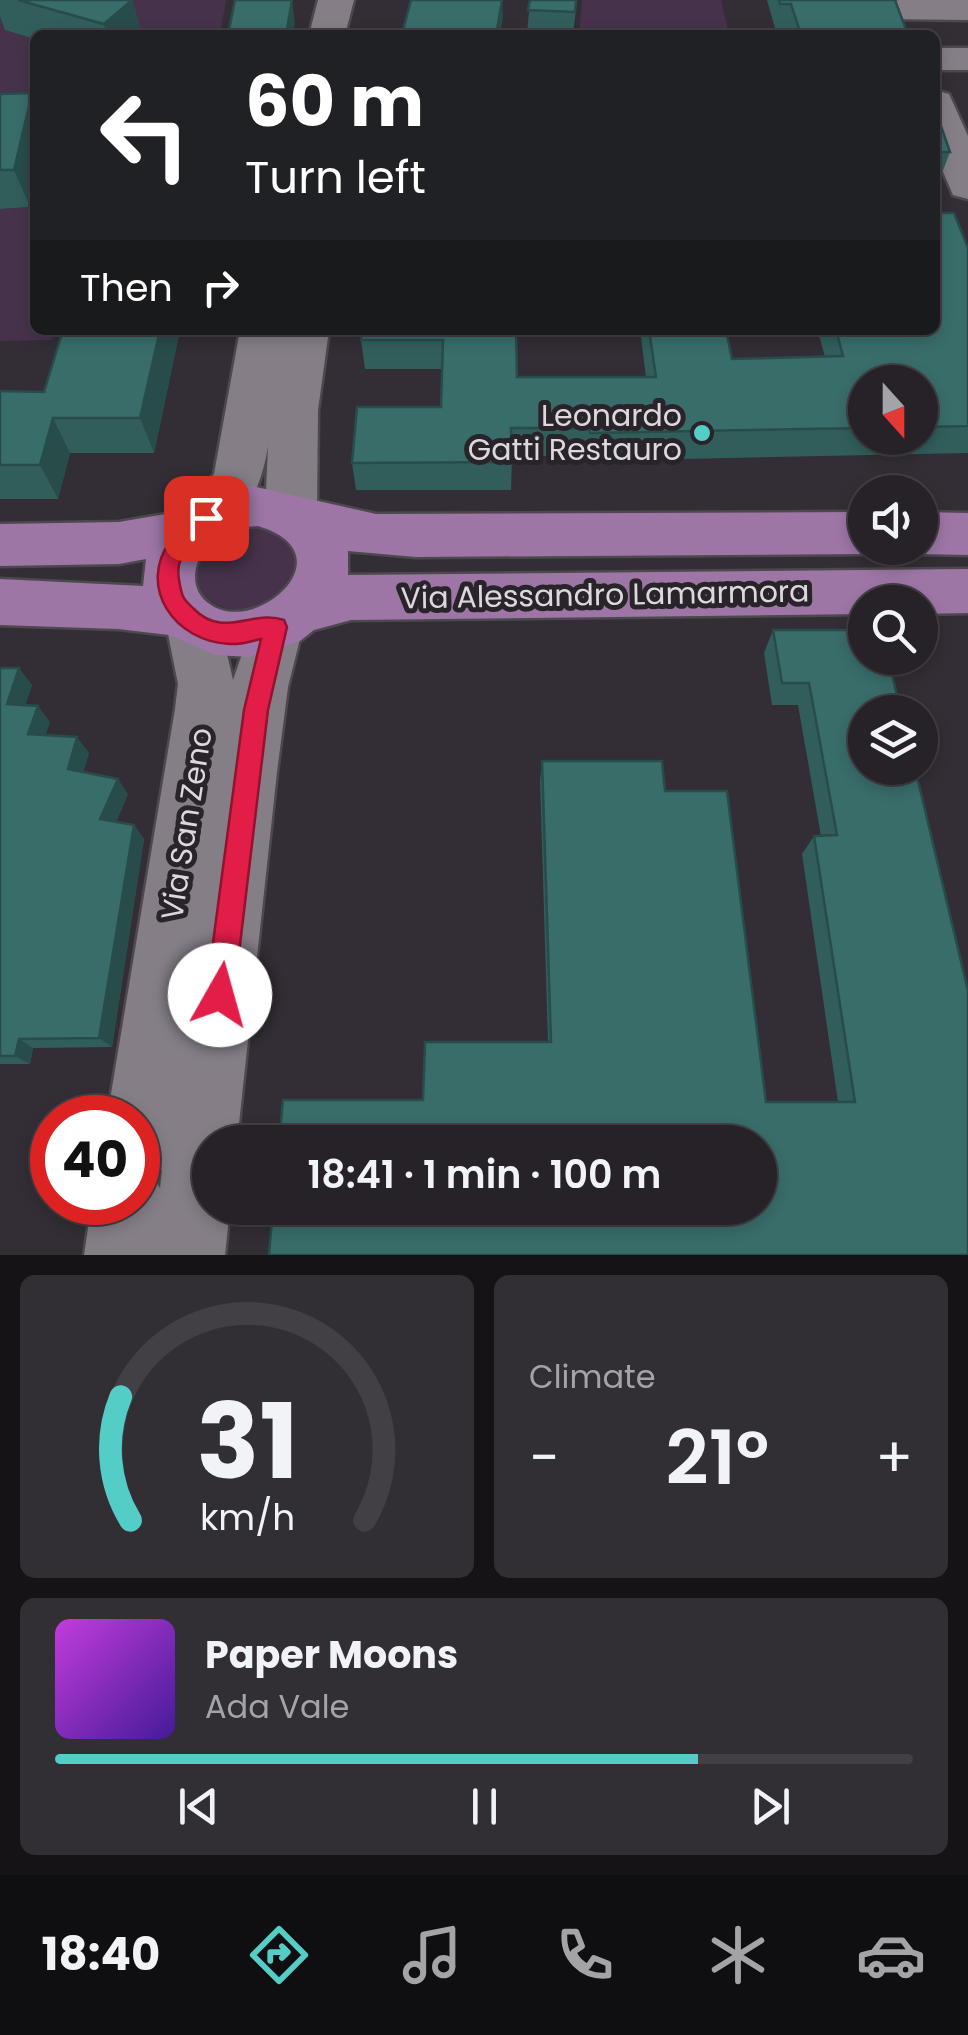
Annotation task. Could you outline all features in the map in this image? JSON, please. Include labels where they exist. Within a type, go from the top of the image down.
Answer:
[{"type":"main road","points":[[0,545],[119,543],[198,524],[240,506],[258,506],[299,517],[320,539],[326,556],[316,594],[289,618],[233,635],[188,619],[118,606],[0,602]]},
{"type":"main road","name":"Via Alessandro Lamarmora","points":[[299,517],[376,535],[848,533]]},
{"type":"main road","points":[[188,619],[172,602],[167,572],[170,557],[198,524]]},
{"type":"main road","points":[[938,534],[968,534]]},
{"type":"main road","name":"Via Alessandro Lamarmora","points":[[289,618],[351,597],[968,590]]},
{"type":"street","points":[[328,30],[336,0]]},
{"type":"street","points":[[901,15],[968,9]]},
{"type":"street","points":[[940,59],[968,59]]},
{"type":"street","points":[[940,87],[968,86]]},
{"type":"street","points":[[940,113],[965,169]]},
{"type":"street","points":[[198,524],[233,488],[239,474],[263,335]]},
{"type":"street","points":[[299,517],[294,410],[305,335]]},
{"type":"street","name":"Via San Zeno","points":[[188,1255],[260,686],[289,618]]},
{"type":"street","name":"Via San Zeno","points":[[145,1095],[204,709],[206,684],[188,619]]},
{"type":"street","points":[[120,1255],[125,1225]]},
{"type":"shaded area","points":[[226,0],[221,30],[30,30],[30,101],[0,103],[0,3]]},
{"type":"shaded area","points":[[582,0],[721,0],[728,30],[579,30]]},
{"type":"shaded area","points":[[30,207],[30,335],[54,335],[52,340],[0,341],[0,209]]},
{"type":"shaded area","points":[[255,523],[283,531],[299,552],[297,577],[289,591],[277,601],[248,610],[218,605],[205,598],[194,587],[193,561],[223,529]]},
{"type":"building","points":[[18,0],[132,0],[104,24]]},
{"type":"building","points":[[235,0],[292,0],[287,30],[229,30]]},
{"type":"building","points":[[411,0],[502,0],[497,30],[403,30]]},
{"type":"building","points":[[530,0],[576,0],[575,12],[528,10]]},
{"type":"building","points":[[779,0],[895,0],[906,30],[799,30],[791,4],[780,4]]},
{"type":"building","points":[[30,93],[14,170],[0,170],[0,94]]},
{"type":"building","points":[[940,123],[950,152],[940,152]]},
{"type":"building","points":[[940,213],[954,213],[968,248],[968,426],[938,427],[938,365],[848,365],[848,428],[590,433],[589,428],[511,428],[512,462],[352,463],[357,407],[441,407],[443,340],[361,340],[362,335],[516,335],[517,377],[656,377],[650,335],[727,335],[732,359],[843,356],[837,335],[940,335]]},
{"type":"building","points":[[61,335],[159,335],[140,418],[53,418],[40,465],[0,465],[0,391],[44,392]]},
{"type":"building","points":[[773,630],[848,630],[848,675],[892,675],[897,695],[848,695],[848,785],[919,785],[968,991],[968,1255],[269,1255],[272,1225],[777,1225],[777,1125],[281,1125],[283,1100],[423,1100],[425,1042],[551,1042],[542,761],[662,761],[665,791],[727,791],[766,1102],[855,1102],[814,836],[837,835],[809,683],[782,683]]},
{"type":"building","points":[[0,668],[19,668],[7,704],[38,706],[28,734],[77,737],[68,769],[118,779],[100,819],[134,825],[99,1038],[19,1039],[15,1056],[0,1056]]},
{"type":"place","name":"Leonardo Gatti Restauro","points":[[702,433]]},
{"type":"route","points":[[206,518],[178,543],[170,557],[167,572],[172,602],[194,624],[212,632],[233,635],[276,627],[256,710],[220,995]]}]
